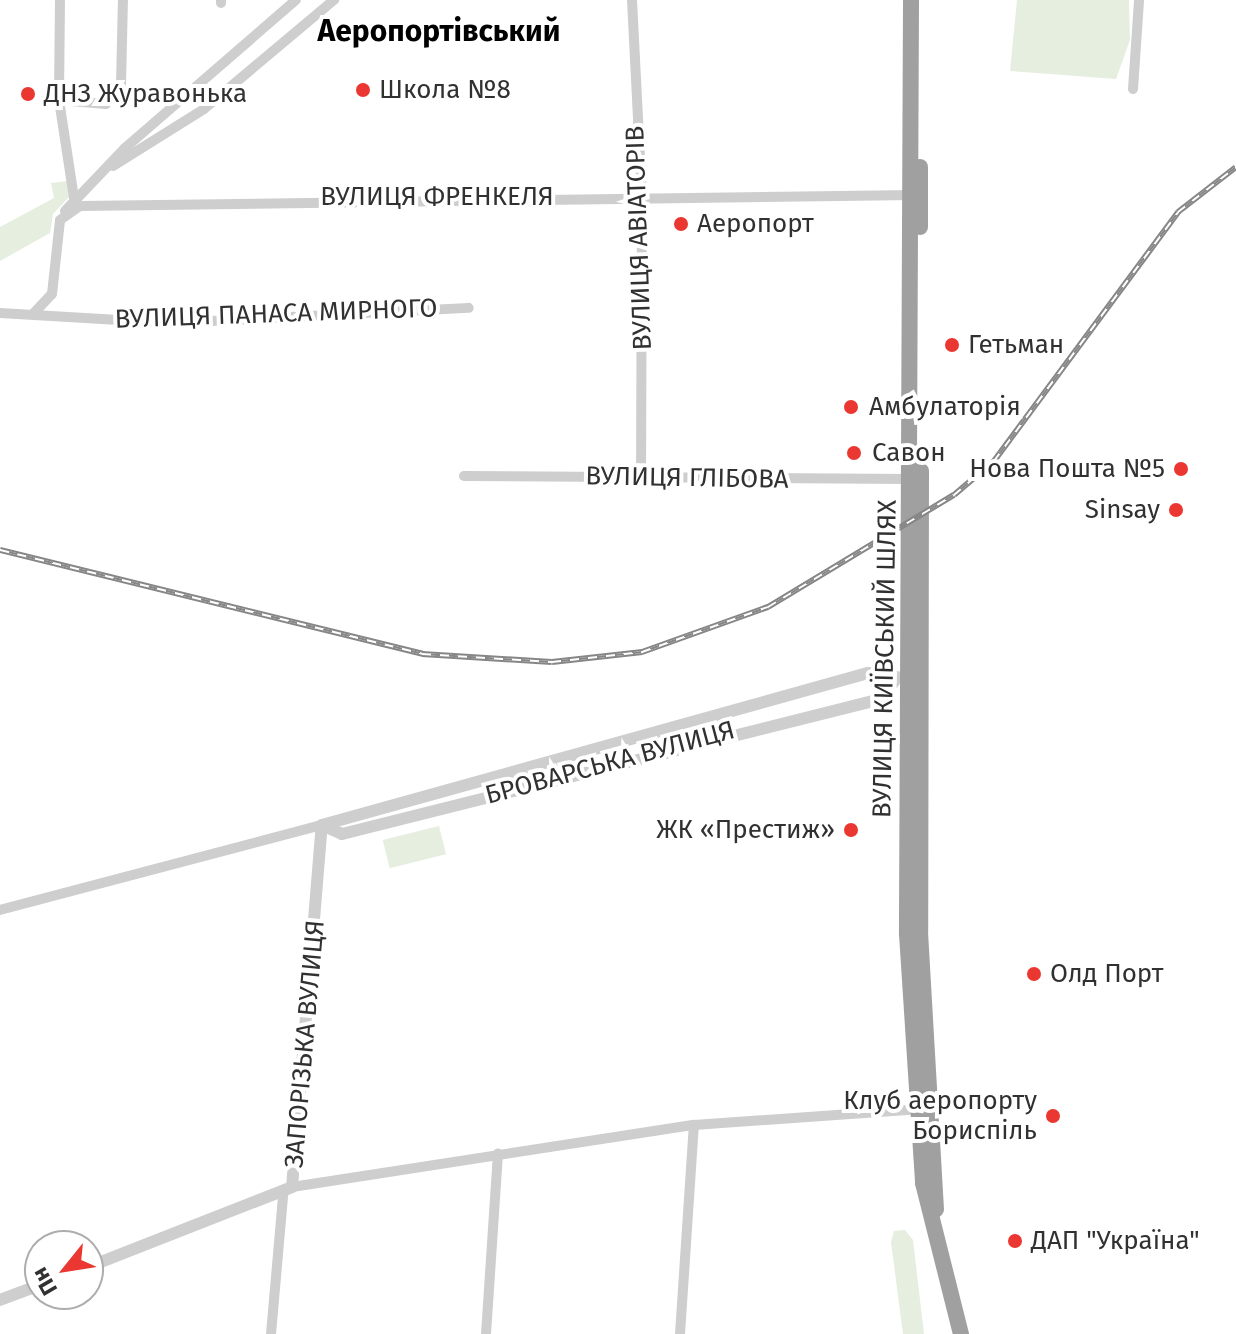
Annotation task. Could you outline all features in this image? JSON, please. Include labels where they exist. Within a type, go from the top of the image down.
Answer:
[{"type":"highway","name":"ВУЛИЦЯ КИЇВСЬКИЙ ШЛЯХ","points":[[908,681],[915,195],[911,0]]},
{"type":"highway","name":"ВУЛИЦЯ КИЇВСЬКИЙ ШЛЯХ","points":[[920,0],[908,681],[922,1109],[935,1220],[961,1334]]},
{"type":"street","points":[[60,0],[59,100],[74,198]]},
{"type":"street","points":[[59,100],[106,104],[121,85],[123,0]]},
{"type":"street","points":[[34,313],[52,294],[63,213],[74,198],[296,0]]},
{"type":"street","points":[[91,180],[204,109],[334,0]]},
{"type":"street","name":"ВУЛИЦЯ АВІАТОРІВ","points":[[632,0],[642,196],[641,477]]},
{"type":"street","points":[[1133,89],[1139,0]]},
{"type":"street","name":"ВУЛИЦЯ ФРЕНКЕЛЯ","points":[[63,213],[105,205],[319,198],[915,195]]},
{"type":"street","name":"ВУЛИЦЯ ПАНАСА МИРНОГО","points":[[0,313],[170,323],[469,308]]},
{"type":"street","name":"ВУЛИЦЯ ГЛІБОВА","points":[[464,476],[911,479]]},
{"type":"street","name":"БРОВАРСЬКА ВУЛИЦЯ","points":[[0,910],[322,825],[868,673],[908,681]]},
{"type":"street","name":"БРОВАРСЬКА ВУЛИЦЯ","points":[[322,825],[342,834],[873,701],[908,681]]},
{"type":"street","name":"ЗАПОРІЗЬКА ВУЛИЦЯ","points":[[104,1261],[288,1191],[322,825]]},
{"type":"street","points":[[271,1334],[288,1191],[498,1153],[694,1125],[922,1109]]},
{"type":"street","points":[[680,1334],[694,1125]]},
{"type":"street","points":[[486,1334],[498,1153]]},
{"type":"street","points":[[0,1300],[24,1291]]},
{"type":"green space","points":[[1017,0],[1129,0],[1130,40],[1116,79],[1010,71]]},
{"type":"green space","points":[[67,181],[69,197],[53,214],[50,233],[0,261],[0,227],[54,198],[51,183]]},
{"type":"green space","points":[[439,826],[446,854],[390,868],[383,840]]},
{"type":"green space","points":[[905,1230],[913,1240],[924,1334],[903,1334],[891,1242],[894,1231]]},
{"type":"railway","points":[[0,550],[422,654],[552,662],[642,652],[768,607],[954,495],[994,461],[1178,212],[1236,167]]},
{"type":"place","name":"Школа №8","points":[[363,90]]},
{"type":"place","name":"ДНЗ Журавонька","points":[[28,94]]},
{"type":"place","name":"Аеропорт","points":[[681,224]]},
{"type":"place","name":"Гетьман","points":[[952,345]]},
{"type":"place","name":"Амбулаторія","points":[[851,407]]},
{"type":"place","name":"Савон","points":[[854,453]]},
{"type":"place","name":"Нова Пошта №5","points":[[1181,469]]},
{"type":"place","name":"Sinsay","points":[[1176,510]]},
{"type":"place","name":"ЖК «Престиж»","points":[[851,830]]},
{"type":"place","name":"Олд Порт","points":[[1034,974]]},
{"type":"place","name":"Клуб аеропорту Бориспіль","points":[[1053,1116]]},
{"type":"place","name":"ДАП \"Україна\"","points":[[1015,1241]]},
{"type":"district","name":"Аеропортівський","points":[[439,31]]}]
